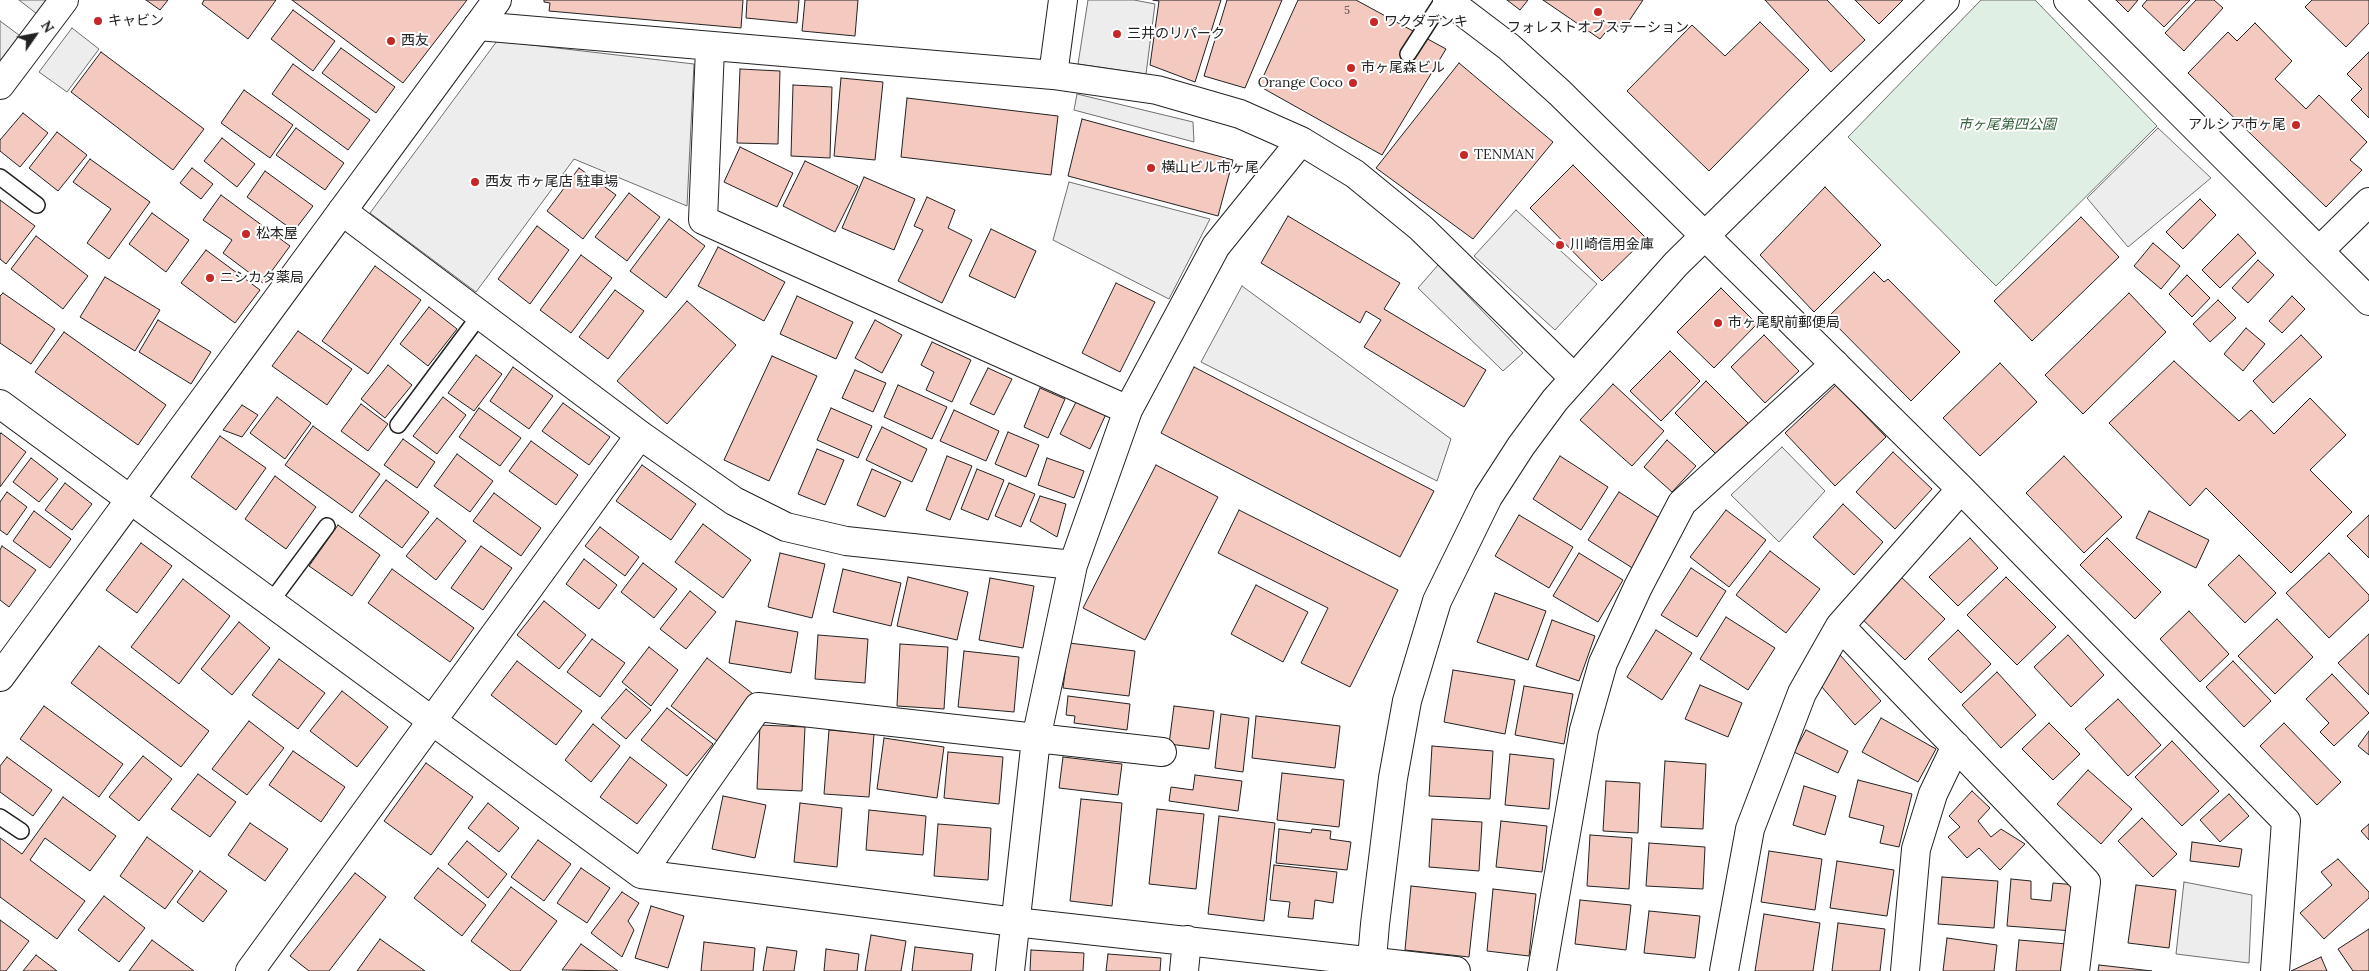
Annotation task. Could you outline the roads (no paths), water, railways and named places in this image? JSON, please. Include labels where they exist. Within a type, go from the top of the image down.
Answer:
[{"type":"street","points":[[0,85],[64,0]]},
{"type":"street","points":[[0,677],[497,0]]},
{"type":"street","points":[[1053,75],[1063,0]]},
{"type":"street","points":[[1447,0],[1509,47],[1560,93],[1961,488],[2286,821],[2275,971]]},
{"type":"street","points":[[1372,966],[1374,924],[1393,778],[1407,701],[1437,601],[1488,498],[1521,446],[1574,378],[1676,264],[1944,0]]},
{"type":"street","points":[[2068,0],[2369,301]]},
{"type":"street","points":[[478,26],[710,48],[1053,75],[1157,90],[1240,114],[1301,141],[1355,174],[1421,228],[1574,378]]},
{"type":"street","points":[[710,48],[703,220],[1128,410]]},
{"type":"street","points":[[1010,971],[1036,739],[1073,565],[1128,410],[1216,246],[1301,141]]},
{"type":"street","points":[[2319,251],[2369,202]]},
{"type":"street","points":[[342,211],[640,434],[734,501],[786,527],[846,541],[1073,565]]},
{"type":"street","points":[[1542,971],[1584,730],[1603,663],[1638,587],[1682,503],[1835,364]]},
{"type":"street","points":[[0,404],[641,874],[1015,922],[1187,940],[1372,966],[1456,971]]},
{"type":"street","points":[[250,971],[640,434]]},
{"type":"street","points":[[1724,971],[1750,829],[1802,693],[1840,626],[1961,488]]},
{"type":"street","points":[[1840,626],[2086,882],[2075,971]]},
{"type":"street","points":[[641,874],[758,707],[1162,752]]},
{"type":"street","points":[[1905,971],[1916,849],[1933,794],[1956,746]]},
{"type":"street","points":[[1184,971],[1187,940]]},
{"type":"lane","points":[[1408,54],[1443,0]]},
{"type":"lane","points":[[0,177],[38,205]]},
{"type":"lane","points":[[398,425],[480,315]]},
{"type":"lane","points":[[270,603],[327,526]]},
{"type":"lane","points":[[0,817],[21,831]]},
{"type":"place","name":"フォレストオブステーション","points":[[1598,12]]},
{"type":"place","name":"キャビン","points":[[98,21]]},
{"type":"place","name":"ワクダデンキ","points":[[1374,22]]},
{"type":"place","name":"三井のリパーク","points":[[1117,34]]},
{"type":"place","name":"西友","points":[[391,41]]},
{"type":"place","name":"市ヶ尾森ビル","points":[[1351,68]]},
{"type":"place","name":"Orange Coco","points":[[1353,83]]},
{"type":"place","name":"アルシア市ヶ尾","points":[[2296,125]]},
{"type":"place","name":"TENMAN","points":[[1464,155]]},
{"type":"place","name":"横山ビル市ヶ尾","points":[[1151,168]]},
{"type":"place","name":"西友 市ヶ尾店 駐車場","points":[[475,182]]},
{"type":"place","name":"松本屋","points":[[246,234]]},
{"type":"place","name":"川崎信用金庫","points":[[1560,245]]},
{"type":"place","name":"ニシカタ薬局","points":[[210,278]]},
{"type":"place","name":"市ヶ尾駅前郵便局","points":[[1718,323]]},
{"type":"park label","name":"市ヶ尾第四公園","points":[[2007,125]]}]
